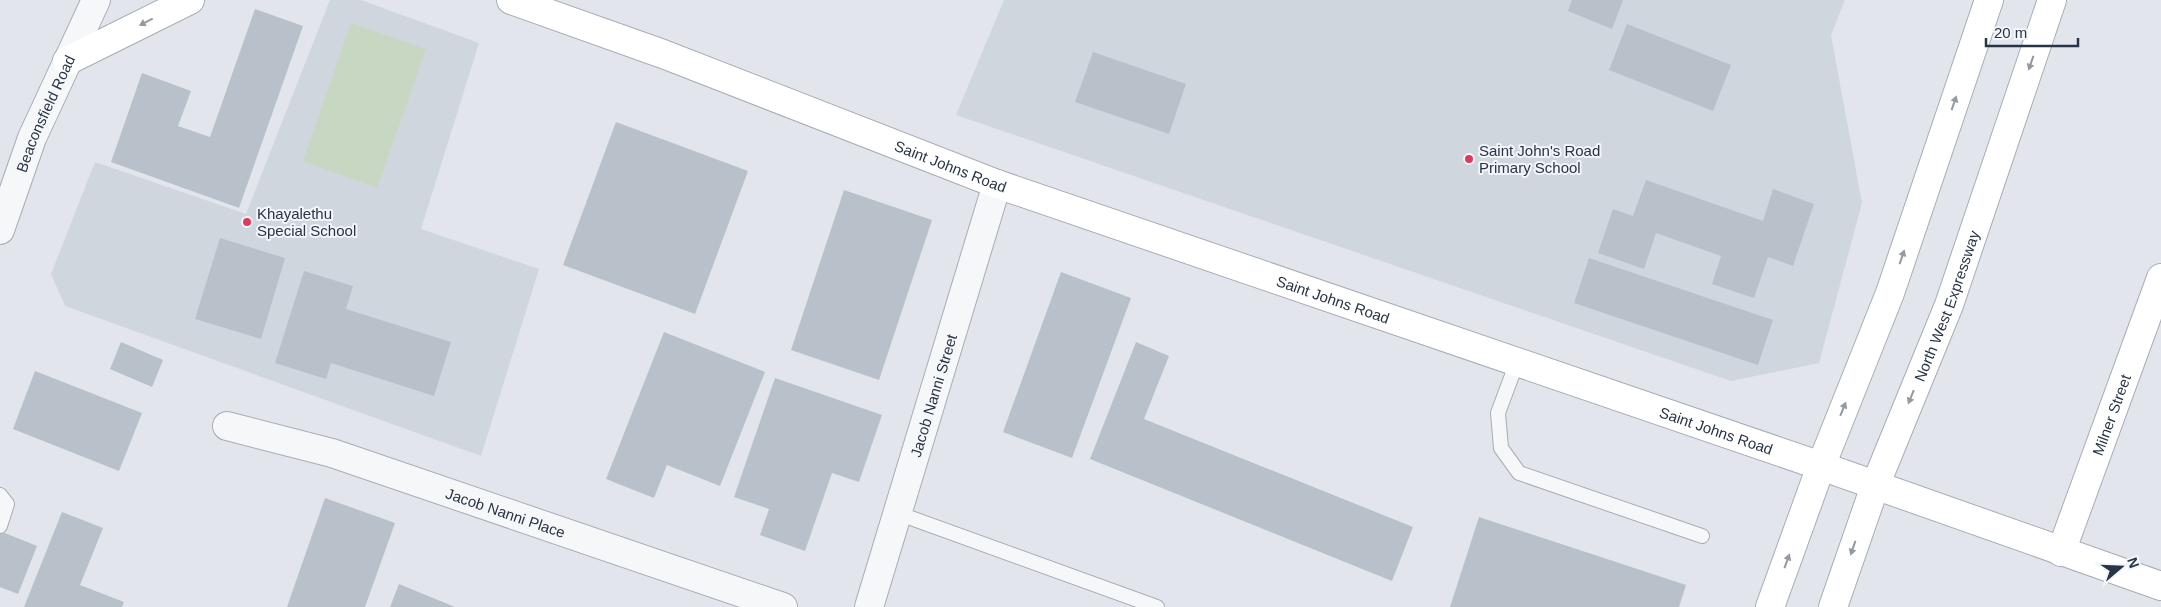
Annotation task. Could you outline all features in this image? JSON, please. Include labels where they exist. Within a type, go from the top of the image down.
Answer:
[{"type":"street","name":"Beaconsfield Road","points":[[0,230],[32,138],[96,0]]},
{"type":"street","points":[[67,61],[190,0]]},
{"type":"street","name":"Saint Johns Road","points":[[510,0],[663,54],[997,184],[1821,466],[2161,586]]},
{"type":"street","points":[[1770,607],[1821,466],[1890,293],[1989,0]]},
{"type":"street","name":"North West Expressway","points":[[1833,607],[1875,486],[1949,304],[2052,0]]},
{"type":"street","name":"Jacob Nanni Street","points":[[869,607],[997,184]]},
{"type":"street","name":"Milner Street","points":[[2061,552],[2161,278]]},
{"type":"street","name":"Jacob Nanni Place","points":[[227,426],[332,452],[783,607]]},
{"type":"lane","points":[[1517,362],[1498,413],[1501,448],[1519,473],[1702,536]]},
{"type":"lane","points":[[0,495],[7,504],[0,526]]},
{"type":"lane","points":[[897,513],[1157,607]]},
{"type":"shaded area","name":"Khayalethu Special School","points":[[330,0],[361,0],[479,43],[421,229],[539,269],[481,456],[65,306],[51,274],[95,162],[246,214]]},
{"type":"shaded area","name":"Saint John's Road Primary School","points":[[1004,0],[1845,0],[1831,35],[1862,203],[1819,363],[1731,381],[956,115]]},
{"type":"green space","points":[[351,23],[426,49],[377,188],[303,161]]},
{"type":"building","points":[[1572,0],[1623,0],[1612,29],[1568,11]]},
{"type":"building","points":[[255,9],[303,26],[239,208],[111,162],[142,73],[191,91],[178,126],[210,137]]},
{"type":"building","points":[[1627,24],[1731,65],[1713,111],[1609,70]]},
{"type":"building","points":[[1093,52],[1186,84],[1169,134],[1075,102]]},
{"type":"building","points":[[616,122],[748,171],[695,314],[563,265]]},
{"type":"building","points":[[1646,180],[1763,221],[1773,189],[1814,204],[1793,266],[1768,257],[1754,298],[1712,284],[1721,256],[1656,233],[1644,269],[1598,253],[1613,209],[1633,216]]},
{"type":"building","points":[[844,190],[932,220],[879,380],[791,350]]},
{"type":"building","points":[[220,238],[285,258],[261,339],[195,319]]},
{"type":"building","points":[[1589,258],[1773,320],[1758,365],[1574,303]]},
{"type":"building","points":[[304,271],[353,286],[346,309],[451,342],[434,396],[331,363],[326,379],[275,363]]},
{"type":"building","points":[[1061,272],[1131,298],[1072,458],[1003,432]]},
{"type":"building","points":[[664,332],[765,372],[720,486],[667,465],[654,498],[606,479]]},
{"type":"building","points":[[121,342],[163,360],[152,387],[110,369]]},
{"type":"building","points":[[1136,342],[1169,356],[1144,419],[1413,527],[1392,581],[1090,459]]},
{"type":"building","points":[[35,371],[142,413],[119,471],[13,429]]},
{"type":"building","points":[[775,378],[882,415],[859,482],[832,473],[805,551],[760,535],[769,509],[734,497]]},
{"type":"building","points":[[325,498],[395,523],[365,607],[287,607]]},
{"type":"building","points":[[62,512],[103,528],[80,585],[124,602],[122,607],[24,607]]},
{"type":"building","points":[[1479,517],[1686,585],[1679,607],[1450,607]]},
{"type":"building","points":[[0,531],[37,546],[18,594],[0,587]]},
{"type":"building","points":[[399,584],[455,607],[390,607]]},
{"type":"place","name":"Saint John's Road Primary School","points":[[1469,159]]},
{"type":"place","name":"Khayalethu Special School","points":[[247,222]]}]
